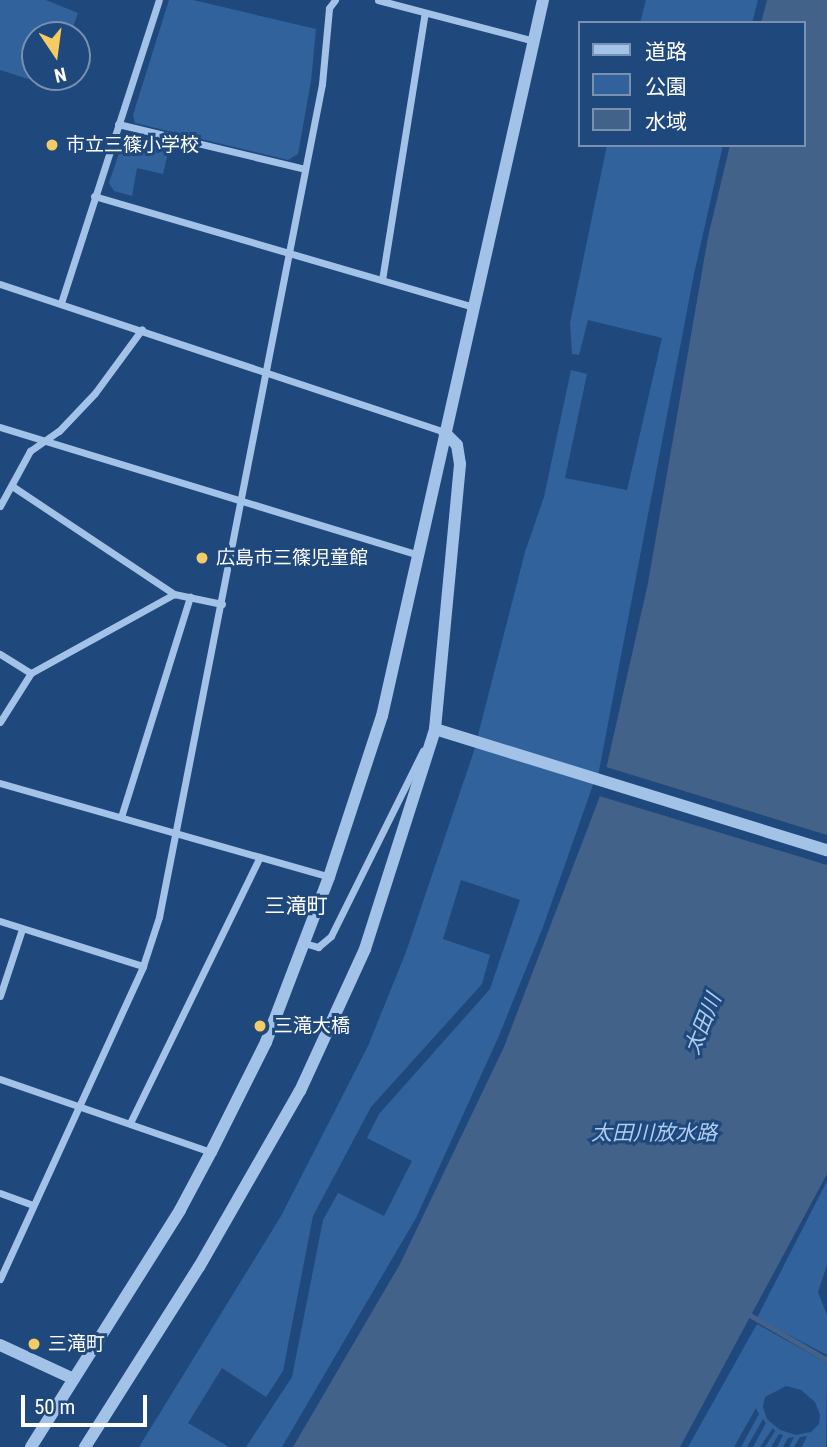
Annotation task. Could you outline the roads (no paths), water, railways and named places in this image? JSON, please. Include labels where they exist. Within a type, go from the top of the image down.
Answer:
[{"type":"street","points":[[61,303],[159,0]]},
{"type":"street","points":[[0,1279],[143,966],[159,917],[322,84],[329,8],[335,0]]},
{"type":"street","points":[[378,0],[531,40]]},
{"type":"street","points":[[31,1447],[180,1210],[211,1152],[266,1042],[329,877],[382,716],[416,554],[542,0]]},
{"type":"street","points":[[382,280],[425,13]]},
{"type":"street","points":[[118,124],[305,169]]},
{"type":"street","points":[[94,196],[474,307]]},
{"type":"street","points":[[0,284],[142,329],[444,432],[457,444],[460,464],[435,729],[365,949],[300,1091],[199,1267],[86,1447]]},
{"type":"street","points":[[0,506],[30,452],[59,431],[95,393],[142,329]]},
{"type":"street","points":[[0,427],[416,554]]},
{"type":"street","points":[[12,486],[174,594],[222,604]]},
{"type":"street","points":[[0,722],[31,673],[174,594]]},
{"type":"street","points":[[121,817],[190,597]]},
{"type":"street","points":[[0,654],[31,673]]},
{"type":"street","points":[[435,729],[827,850]]},
{"type":"street","points":[[304,943],[318,947],[331,936],[435,729]]},
{"type":"street","points":[[0,783],[329,877]]},
{"type":"street","points":[[130,1123],[260,857]]},
{"type":"street","points":[[0,921],[143,966]]},
{"type":"street","points":[[0,996],[22,929]]},
{"type":"street","points":[[0,1079],[211,1152]]},
{"type":"street","points":[[0,1193],[33,1205]]},
{"type":"street","points":[[0,1345],[74,1379]]},
{"type":"water","name":"太田川放水路","points":[[767,0],[827,0],[827,1174],[680,1447],[293,1447],[400,1264],[504,1047],[600,796],[648,583],[708,237],[730,147],[806,147],[806,21],[762,21]]},
{"type":"waterway","points":[[748,1314],[827,1360]]},
{"type":"place","name":"市立三篠小学校","points":[[52,145]]},
{"type":"place","name":"広島市三篠児童館","points":[[202,558]]},
{"type":"place","name":"三滝大橋","points":[[260,1026]]},
{"type":"place","name":"三滝町","points":[[34,1344]]},
{"type":"district","name":"三滝町","points":[[296,906]]},
{"type":"water label","name":"太田川","points":[[703,1024]]}]
